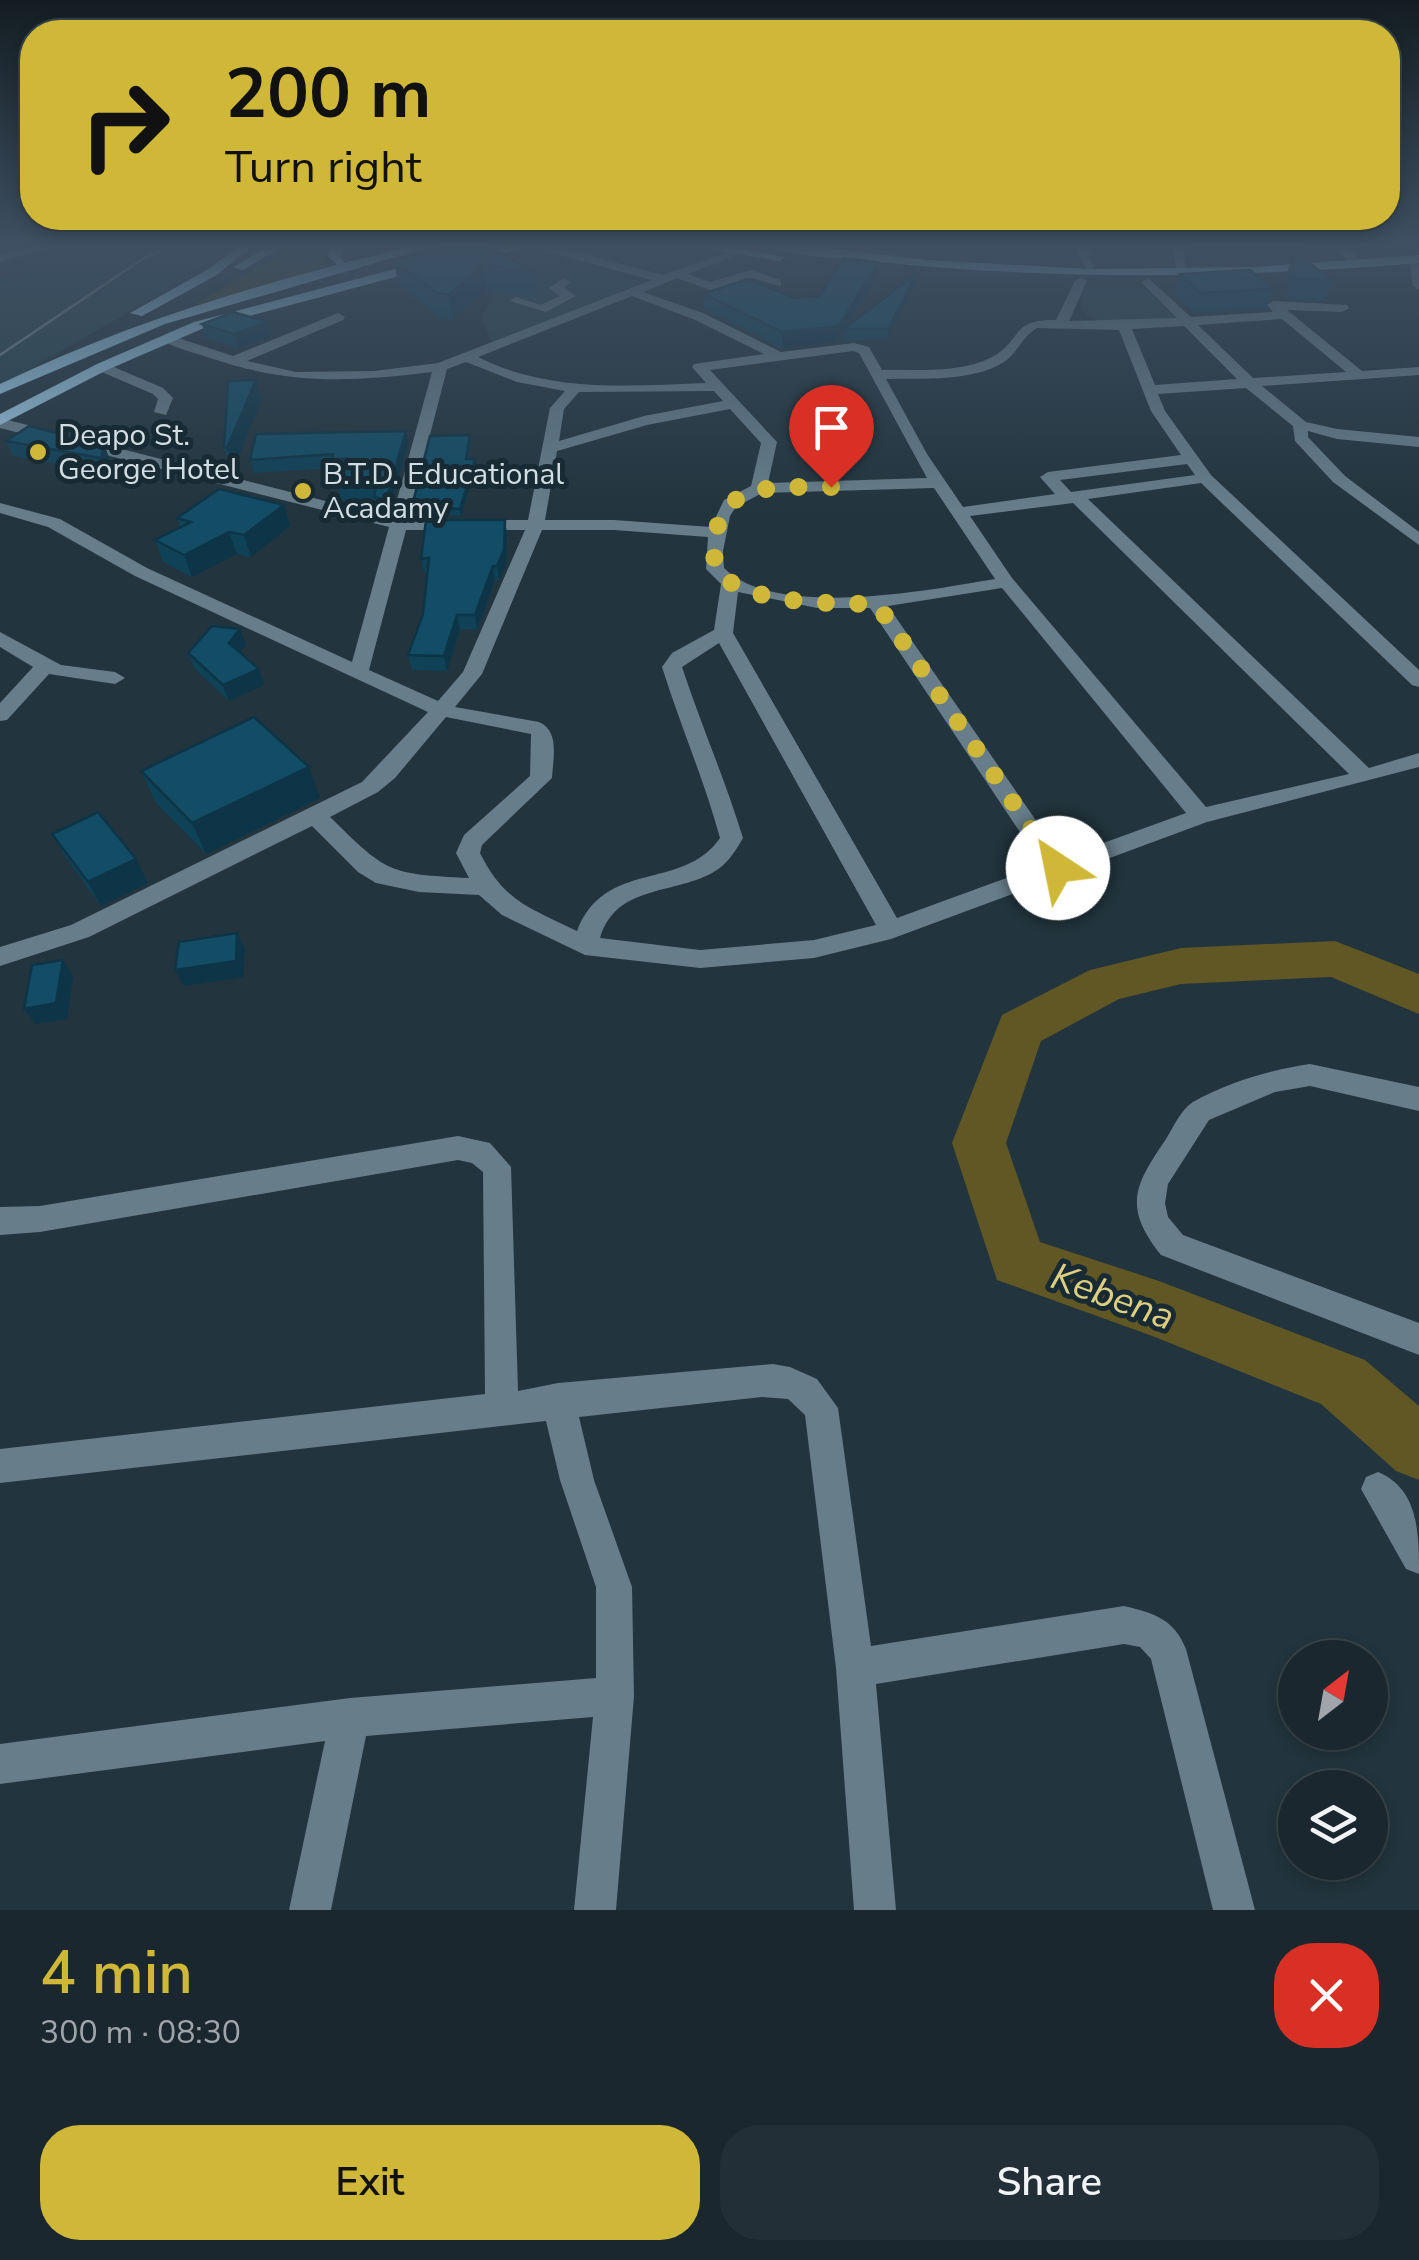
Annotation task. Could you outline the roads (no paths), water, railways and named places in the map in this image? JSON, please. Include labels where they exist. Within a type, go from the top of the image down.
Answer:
[{"type":"main road","points":[[0,379],[96,332]]},
{"type":"main road","points":[[0,390],[123,332]]},
{"type":"main road","points":[[0,412],[60,376],[157,332]]},
{"type":"main road","points":[[0,422],[102,368],[182,332]]},
{"type":"street","points":[[232,362],[302,332]]},
{"type":"street","points":[[166,338],[232,362],[296,376],[440,367],[524,332]]},
{"type":"street","points":[[730,332],[778,356]]},
{"type":"street","points":[[876,375],[944,371],[994,361],[1023,332]]},
{"type":"street","points":[[1126,332],[1158,411],[1205,478],[1419,681]]},
{"type":"street","points":[[1198,332],[1250,384],[1301,425],[1337,434],[1419,442]]},
{"type":"street","points":[[1305,332],[1358,375]]},
{"type":"street","points":[[760,488],[770,450],[768,442],[699,367],[860,348],[937,483],[1006,582],[1202,816]]},
{"type":"street","points":[[465,356],[518,378],[576,387],[717,387]]},
{"type":"street","points":[[359,672],[440,367]]},
{"type":"street","points":[[102,368],[158,391],[166,398],[161,412]]},
{"type":"street","points":[[1150,390],[1419,370]]},
{"type":"street","points":[[0,957],[80,930],[379,780],[472,674],[535,526],[557,408],[576,387]]},
{"type":"street","points":[[548,449],[644,421],[734,403]]},
{"type":"street","points":[[0,422],[401,525],[614,525],[717,534]]},
{"type":"street","points":[[1301,425],[1300,438],[1308,449],[1339,479],[1419,540]]},
{"type":"street","points":[[1190,458],[1043,473],[1364,777]]},
{"type":"street","points":[[958,513],[1205,478]]},
{"type":"street","points":[[937,483],[760,488],[730,504],[717,534],[715,568],[730,584],[806,602],[877,604],[1006,582]]},
{"type":"street","points":[[0,508],[54,523],[141,572],[440,710],[539,729],[543,737],[540,778],[472,841],[468,853],[485,888],[511,908],[585,946],[700,959],[814,949],[891,930],[1202,816],[1419,760]]},
{"type":"street","points":[[730,584],[723,633],[891,930]]},
{"type":"street","points":[[877,604],[1058,868]]},
{"type":"street","points":[[585,946],[596,916],[613,898],[625,890],[703,870],[719,862],[727,850],[732,838],[710,764],[691,726],[672,667],[679,657],[723,633]]},
{"type":"street","points":[[0,638],[42,668],[75,676],[115,678]]},
{"type":"street","points":[[0,715],[42,668]]},
{"type":"street","points":[[314,815],[366,866],[384,877],[418,884],[485,888]]},
{"type":"street","points":[[1419,1098],[1310,1075],[1259,1086],[1199,1112],[1154,1180],[1150,1203],[1154,1222],[1172,1245],[1419,1340]]},
{"type":"street","points":[[0,1222],[40,1219],[458,1148],[480,1152],[497,1167],[502,1409]]},
{"type":"street","points":[[0,1466],[558,1400],[750,1381],[782,1380],[804,1386],[821,1408],[855,1668],[876,1910]]},
{"type":"street","points":[[558,1400],[576,1480],[614,1587],[615,1696],[595,1910]]},
{"type":"street","points":[[1378,1488],[1387,1496],[1419,1556]]},
{"type":"street","points":[[855,1668],[1124,1625],[1151,1631],[1166,1649],[1234,1910]]},
{"type":"street","points":[[0,1764],[350,1718],[615,1696]]},
{"type":"street","points":[[310,1910],[350,1718]]},
{"type":"waterway","name":"Kebena","points":[[1419,995],[1335,959],[1181,966],[1107,983],[1020,1029],[979,1143],[1018,1261],[1159,1310],[1343,1382],[1419,1448]]},
{"type":"tram line","points":[[0,355],[34,332]]},
{"type":"place","name":"Deapo St. George Hotel","points":[[38,452]]},
{"type":"place","name":"B.T.D. Educational Acadamy","points":[[303,491]]}]
